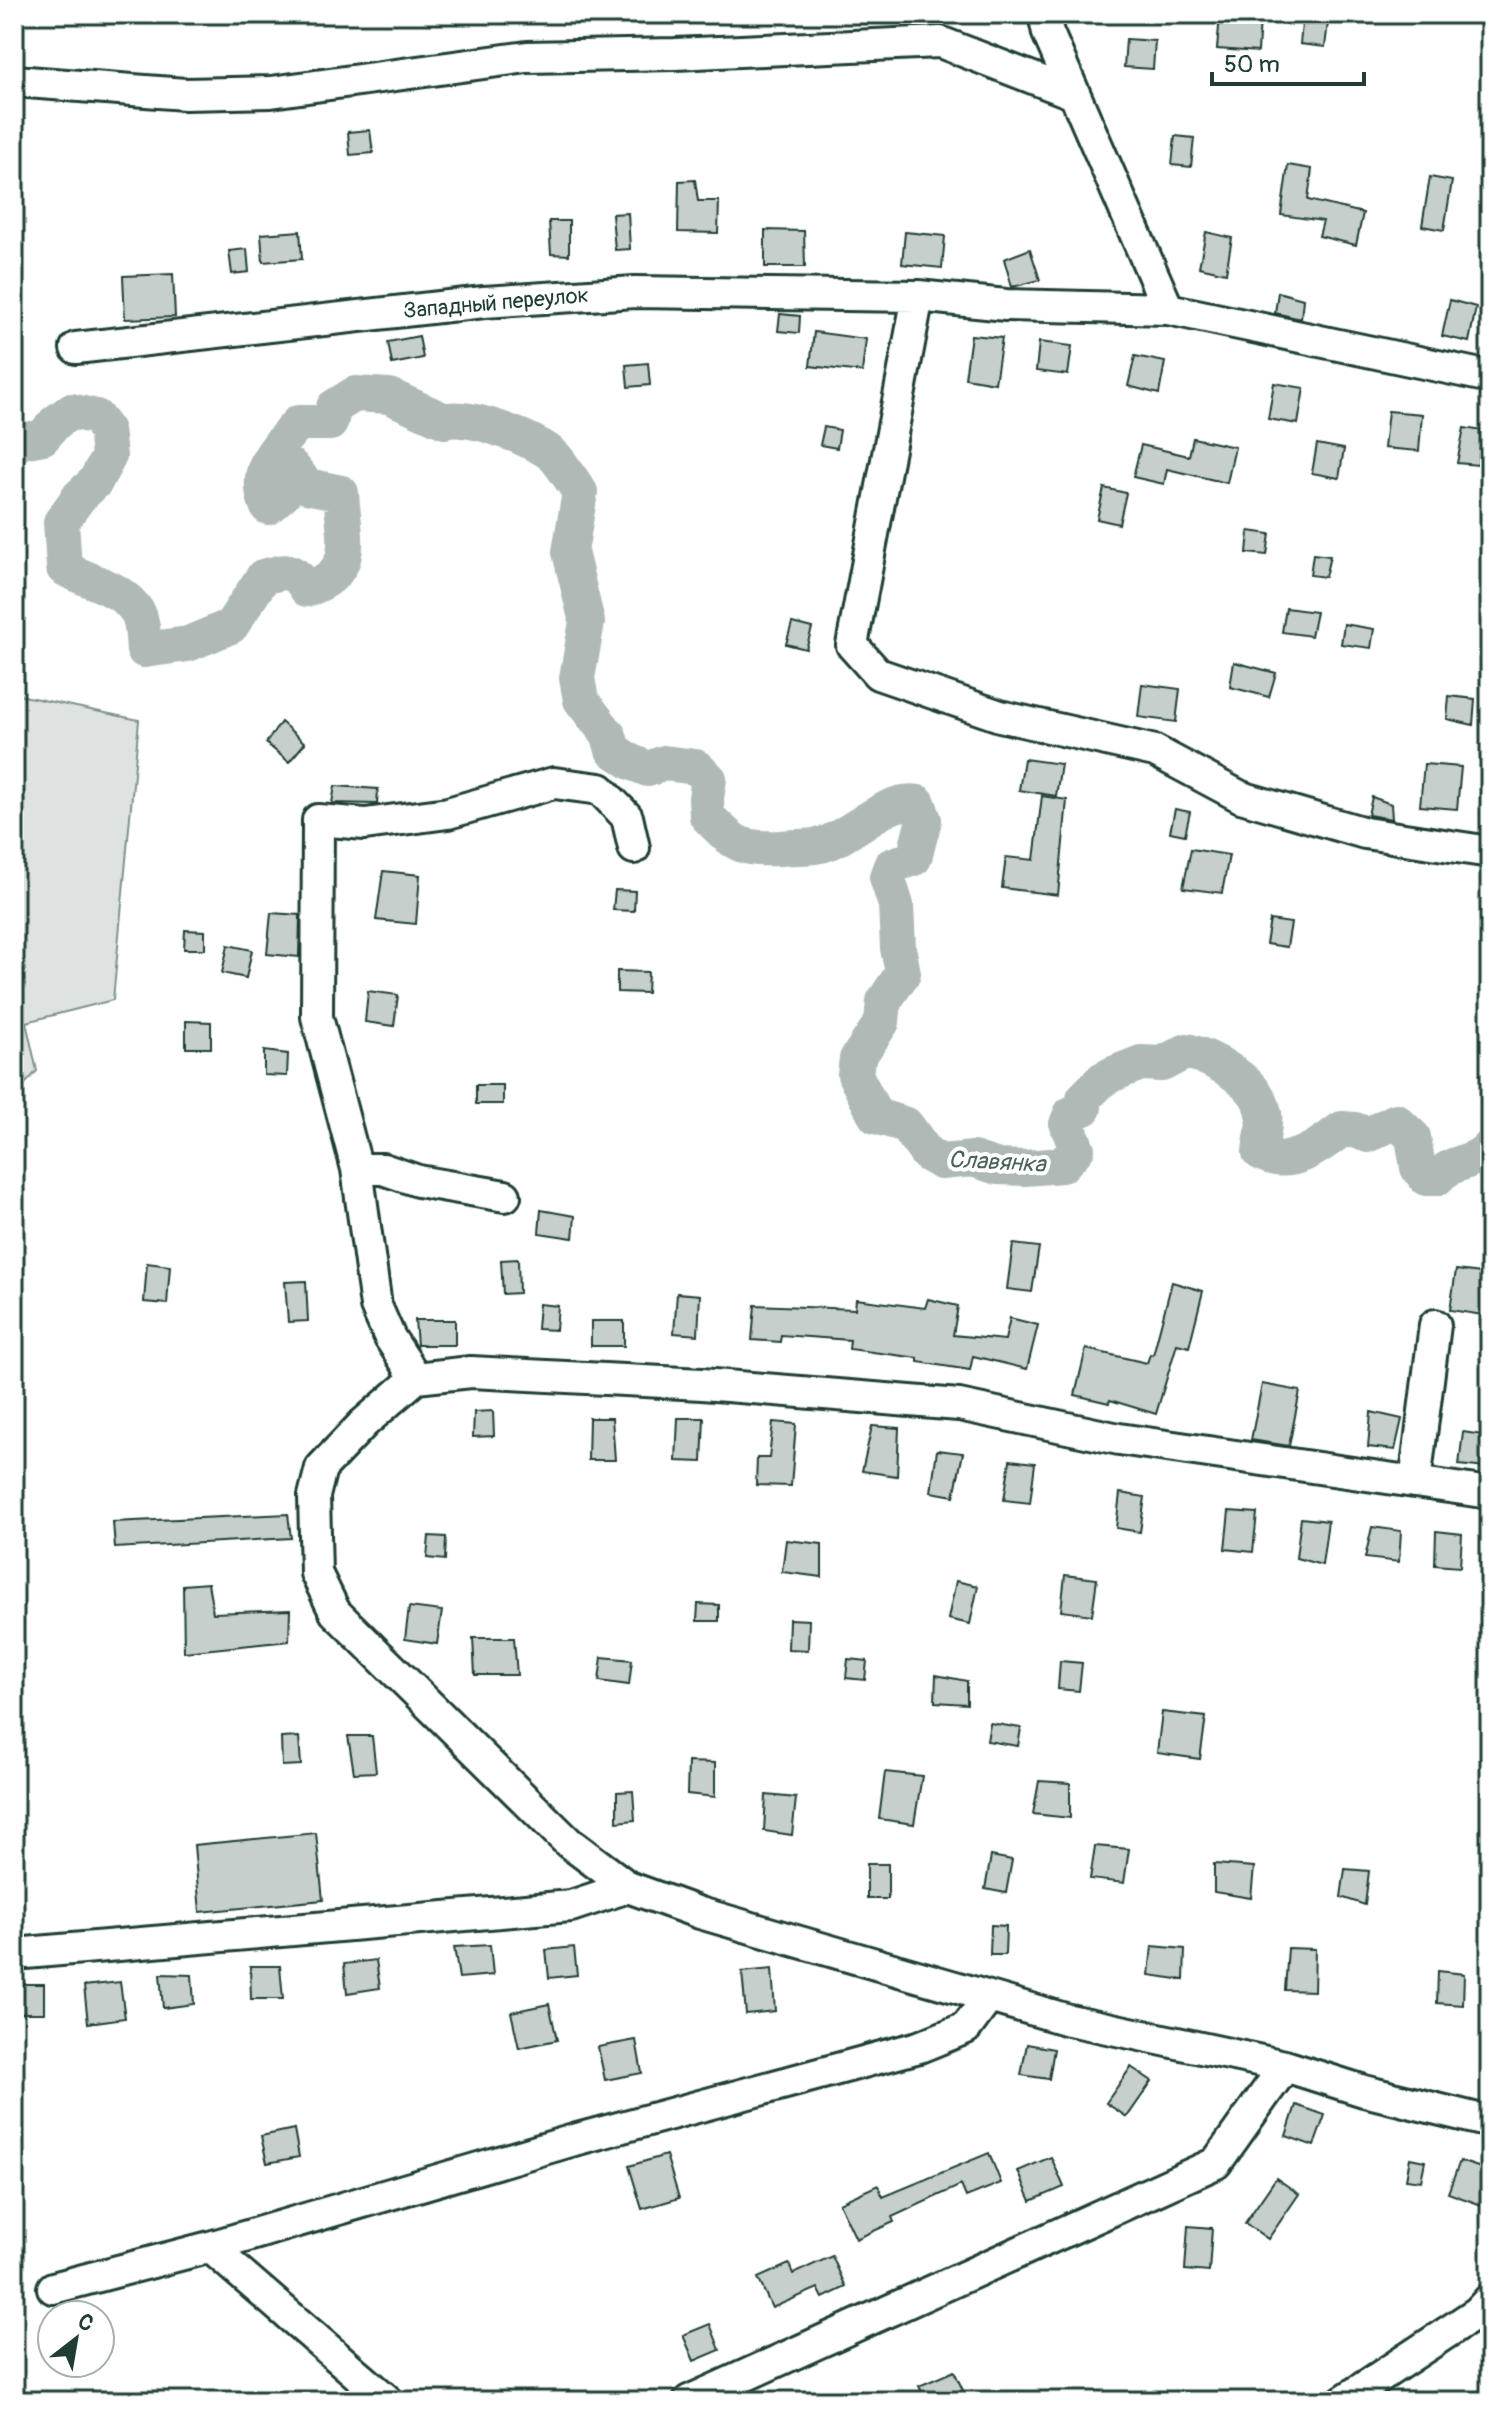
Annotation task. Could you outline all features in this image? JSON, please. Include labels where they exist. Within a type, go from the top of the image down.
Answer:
[{"type":"street","points":[[1044,14],[1048,33],[1168,309]]},
{"type":"street","points":[[14,81],[185,94],[271,92],[527,57],[940,42],[1074,94]]},
{"type":"street","name":"Западный переулок","points":[[76,348],[484,302],[635,292],[918,296],[1006,305],[1168,309],[1490,377]]},
{"type":"street","points":[[918,296],[852,645],[878,674],[1000,716],[1155,751],[1241,797],[1352,829],[1490,852]]},
{"type":"street","points":[[416,1378],[390,1338],[376,1306],[357,1169],[317,1017],[318,820],[365,824],[448,813],[554,783],[600,789],[627,817],[634,848]]},
{"type":"street","points":[[357,1169],[383,1169],[418,1181],[505,1196]]},
{"type":"street","points":[[1415,1482],[1435,1325]]},
{"type":"street","points":[[1490,1493],[1119,1439],[959,1405],[702,1384],[471,1372],[416,1378],[364,1423],[321,1468],[314,1496],[316,1573],[335,1612],[568,1842],[628,1887],[700,1913],[1065,2019],[1285,2066],[1364,2091],[1490,2122]]},
{"type":"street","points":[[14,1954],[571,1906],[628,1887]]},
{"type":"street","points":[[53,2288],[210,2247],[574,2140],[919,2047],[966,2028],[989,1997]]},
{"type":"street","points":[[689,2401],[1216,2163],[1285,2066]]},
{"type":"street","points":[[210,2247],[388,2401]]},
{"type":"street","points":[[1343,2401],[1478,2312],[1490,2299]]},
{"type":"shaded area","points":[[14,694],[139,720],[113,1000],[26,1022],[37,1071],[14,1096]]},
{"type":"building","points":[[1303,14],[1329,14],[1325,47],[1300,44]]},
{"type":"building","points":[[1220,15],[1260,18],[1258,52],[1217,49]]},
{"type":"building","points":[[1126,39],[1155,41],[1153,69],[1124,67]]},
{"type":"building","points":[[370,130],[373,153],[350,155],[348,132]]},
{"type":"building","points":[[1175,136],[1194,138],[1191,167],[1172,165]]},
{"type":"building","points":[[1288,165],[1312,169],[1308,200],[1363,213],[1356,245],[1319,236],[1323,221],[1281,215]]},
{"type":"building","points":[[1430,177],[1452,181],[1444,230],[1422,226]]},
{"type":"building","points":[[695,180],[698,201],[719,201],[718,233],[678,232],[679,181]]},
{"type":"building","points":[[628,213],[630,249],[615,250],[612,214]]},
{"type":"building","points":[[549,221],[569,221],[569,255],[551,254]]},
{"type":"building","points":[[765,230],[804,231],[805,267],[765,267]]},
{"type":"building","points":[[300,231],[302,259],[263,262],[261,234]]},
{"type":"building","points":[[905,232],[945,236],[942,268],[902,264]]},
{"type":"building","points":[[1206,232],[1232,238],[1226,273],[1199,267]]},
{"type":"building","points":[[247,249],[249,272],[232,274],[229,251]]},
{"type":"building","points":[[1030,249],[1040,280],[1012,287],[1004,259]]},
{"type":"building","points":[[173,274],[175,317],[125,319],[123,276]]},
{"type":"building","points":[[1278,292],[1303,299],[1301,319],[1275,313]]},
{"type":"building","points":[[1450,300],[1476,307],[1469,342],[1442,336]]},
{"type":"building","points":[[780,314],[800,316],[799,333],[778,331]]},
{"type":"building","points":[[814,332],[866,339],[862,372],[810,366]]},
{"type":"building","points":[[971,335],[1002,338],[995,383],[965,378]]},
{"type":"building","points":[[419,336],[423,358],[392,364],[388,342]]},
{"type":"building","points":[[1039,342],[1072,346],[1068,375],[1036,371]]},
{"type":"building","points":[[1135,356],[1165,362],[1159,394],[1128,386]]},
{"type":"building","points":[[648,363],[650,385],[628,387],[626,365]]},
{"type":"building","points":[[1274,383],[1304,388],[1298,424],[1268,419]]},
{"type":"building","points":[[1388,411],[1422,414],[1419,451],[1384,448]]},
{"type":"building","points":[[824,427],[840,430],[837,448],[820,445]]},
{"type":"building","points":[[1464,428],[1483,431],[1478,465],[1457,463]]},
{"type":"building","points":[[1193,438],[1235,447],[1227,483],[1167,469],[1164,484],[1133,477],[1141,445],[1189,456]]},
{"type":"building","points":[[1317,444],[1344,449],[1339,478],[1312,473]]},
{"type":"building","points":[[1104,488],[1126,493],[1119,524],[1097,519]]},
{"type":"building","points":[[1249,531],[1270,534],[1267,555],[1247,553]]},
{"type":"building","points":[[1313,554],[1330,556],[1325,577],[1310,575]]},
{"type":"building","points":[[1286,608],[1316,612],[1311,636],[1282,632]]},
{"type":"building","points":[[792,623],[812,628],[806,649],[786,644]]},
{"type":"building","points":[[1344,624],[1374,629],[1371,648],[1341,644]]},
{"type":"building","points":[[1234,662],[1276,673],[1269,697],[1230,687]]},
{"type":"building","points":[[1142,684],[1180,689],[1176,722],[1138,717]]},
{"type":"building","points":[[1449,696],[1475,699],[1473,725],[1447,719]]},
{"type":"building","points":[[281,722],[305,743],[289,762],[266,743]]},
{"type":"building","points":[[1024,759],[1061,764],[1056,796],[1019,790]]},
{"type":"building","points":[[1424,764],[1461,767],[1457,809],[1420,806]]},
{"type":"building","points":[[335,786],[378,789],[377,804],[332,803]]},
{"type":"building","points":[[1042,796],[1067,800],[1058,895],[1002,888],[1006,857],[1034,860]]},
{"type":"building","points":[[1372,797],[1391,804],[1392,819],[1368,815]]},
{"type":"building","points":[[1175,809],[1190,812],[1185,835],[1170,832]]},
{"type":"building","points":[[1191,849],[1229,855],[1222,893],[1183,888]]},
{"type":"building","points":[[383,871],[420,875],[416,924],[376,920]]},
{"type":"building","points":[[615,890],[635,891],[634,911],[613,910]]},
{"type":"building","points":[[271,913],[300,915],[299,957],[267,954]]},
{"type":"building","points":[[1270,920],[1291,923],[1287,947],[1266,944]]},
{"type":"building","points":[[185,930],[205,931],[205,949],[184,949]]},
{"type":"building","points":[[228,945],[252,950],[246,978],[222,973]]},
{"type":"building","points":[[617,971],[648,972],[647,993],[617,992]]},
{"type":"building","points":[[368,991],[398,995],[394,1026],[365,1022]]},
{"type":"building","points":[[186,1021],[211,1022],[211,1048],[186,1048]]},
{"type":"building","points":[[264,1051],[288,1054],[287,1076],[264,1075]]},
{"type":"building","points":[[476,1085],[503,1085],[503,1104],[476,1104]]},
{"type":"building","points":[[541,1210],[575,1216],[573,1238],[539,1233]]},
{"type":"building","points":[[1013,1244],[1039,1247],[1032,1292],[1007,1289]]},
{"type":"building","points":[[518,1259],[519,1293],[503,1294],[501,1260]]},
{"type":"building","points":[[147,1263],[170,1266],[167,1304],[144,1302]]},
{"type":"building","points":[[1456,1270],[1490,1274],[1490,1316],[1450,1310]]},
{"type":"building","points":[[306,1281],[308,1321],[288,1322],[285,1282]]},
{"type":"building","points":[[1172,1282],[1203,1291],[1189,1347],[1177,1344],[1156,1414],[1110,1400],[1109,1403],[1075,1395],[1086,1349],[1147,1363],[1150,1354],[1153,1355]]},
{"type":"building","points":[[677,1293],[700,1295],[698,1335],[674,1333]]},
{"type":"building","points":[[856,1299],[925,1308],[928,1299],[958,1306],[953,1335],[1005,1340],[1010,1318],[1038,1325],[1027,1369],[973,1356],[970,1370],[918,1362],[918,1358],[849,1349],[850,1340],[781,1335],[780,1342],[752,1340],[755,1305],[855,1309]]},
{"type":"building","points":[[539,1304],[558,1306],[556,1330],[537,1329]]},
{"type":"building","points":[[415,1320],[455,1320],[455,1345],[417,1345]]},
{"type":"building","points":[[591,1321],[624,1321],[624,1346],[591,1346]]},
{"type":"building","points":[[1262,1384],[1300,1391],[1289,1446],[1251,1440]]},
{"type":"building","points":[[493,1411],[494,1436],[473,1437],[474,1412]]},
{"type":"building","points":[[1371,1412],[1402,1419],[1395,1450],[1368,1447]]},
{"type":"building","points":[[589,1418],[612,1418],[615,1460],[588,1460]]},
{"type":"building","points":[[678,1418],[704,1418],[702,1462],[676,1461]]},
{"type":"building","points":[[773,1422],[796,1424],[791,1486],[756,1485],[757,1458],[769,1458]]},
{"type":"building","points":[[872,1426],[899,1428],[897,1476],[862,1471]]},
{"type":"building","points":[[1463,1432],[1489,1436],[1486,1468],[1459,1465]]},
{"type":"building","points":[[937,1450],[963,1453],[954,1496],[931,1492]]},
{"type":"building","points":[[1010,1460],[1035,1463],[1030,1503],[1004,1500]]},
{"type":"building","points":[[1120,1493],[1145,1497],[1140,1532],[1116,1528]]},
{"type":"building","points":[[1229,1511],[1257,1513],[1253,1552],[1225,1549]]},
{"type":"building","points":[[288,1514],[291,1538],[115,1548],[113,1522]]},
{"type":"building","points":[[1301,1518],[1328,1521],[1322,1565],[1296,1558]]},
{"type":"building","points":[[1372,1527],[1401,1531],[1399,1562],[1365,1558]]},
{"type":"building","points":[[1436,1531],[1462,1534],[1460,1567],[1435,1565]]},
{"type":"building","points":[[429,1536],[446,1537],[445,1560],[427,1558]]},
{"type":"building","points":[[786,1540],[822,1544],[822,1577],[782,1572]]},
{"type":"building","points":[[1065,1575],[1097,1579],[1092,1615],[1061,1611]]},
{"type":"building","points":[[956,1581],[978,1586],[970,1624],[948,1619]]},
{"type":"building","points":[[208,1583],[213,1613],[290,1610],[289,1641],[184,1652],[183,1585]]},
{"type":"building","points":[[698,1604],[719,1605],[719,1621],[697,1621]]},
{"type":"building","points":[[409,1607],[442,1611],[437,1644],[405,1639]]},
{"type":"building","points":[[789,1619],[809,1620],[808,1650],[788,1649]]},
{"type":"building","points":[[473,1638],[514,1638],[517,1675],[475,1675]]},
{"type":"building","points":[[602,1657],[632,1660],[629,1685],[599,1681]]},
{"type":"building","points":[[848,1659],[867,1661],[865,1680],[846,1678]]},
{"type":"building","points":[[1060,1661],[1082,1663],[1079,1691],[1058,1689]]},
{"type":"building","points":[[936,1675],[967,1681],[967,1704],[935,1702]]},
{"type":"building","points":[[1162,1712],[1206,1717],[1200,1759],[1157,1753]]},
{"type":"building","points":[[990,1723],[1021,1728],[1018,1746],[987,1741]]},
{"type":"building","points":[[348,1736],[372,1736],[376,1772],[354,1773]]},
{"type":"building","points":[[299,1737],[301,1765],[282,1766],[281,1738]]},
{"type":"building","points":[[688,1762],[715,1763],[715,1797],[687,1794]]},
{"type":"building","points":[[885,1772],[922,1776],[914,1824],[879,1819]]},
{"type":"building","points":[[1039,1781],[1070,1783],[1070,1818],[1033,1814]]},
{"type":"building","points":[[633,1791],[635,1820],[617,1822],[617,1792]]},
{"type":"building","points":[[766,1795],[796,1798],[792,1835],[764,1831]]},
{"type":"building","points":[[316,1833],[323,1900],[200,1912],[194,1845]]},
{"type":"building","points":[[1095,1846],[1129,1849],[1124,1883],[1090,1879]]},
{"type":"building","points":[[991,1856],[1012,1860],[1006,1893],[985,1889]]},
{"type":"building","points":[[867,1864],[888,1864],[888,1899],[867,1899]]},
{"type":"building","points":[[1214,1864],[1254,1867],[1251,1898],[1214,1892]]},
{"type":"building","points":[[1345,1869],[1369,1871],[1365,1905],[1341,1897]]},
{"type":"building","points":[[991,1925],[1006,1926],[1005,1955],[990,1955]]},
{"type":"building","points":[[490,1945],[493,1975],[459,1978],[454,1947]]},
{"type":"building","points":[[1152,1946],[1185,1949],[1184,1980],[1149,1975]]},
{"type":"building","points":[[574,1947],[577,1975],[549,1978],[546,1950]]},
{"type":"building","points":[[1288,1948],[1315,1949],[1314,1991],[1285,1990]]},
{"type":"building","points":[[376,1960],[380,1988],[347,1993],[344,1964]]},
{"type":"building","points":[[250,1966],[280,1966],[283,1999],[251,1999]]},
{"type":"building","points":[[772,1969],[775,2011],[746,2014],[742,1972]]},
{"type":"building","points":[[1438,1971],[1464,1974],[1463,2005],[1437,2003]]},
{"type":"building","points":[[160,1974],[192,1975],[194,2004],[163,2008]]},
{"type":"building","points":[[120,1982],[125,2018],[88,2023],[84,1986]]},
{"type":"building","points":[[14,1984],[44,1984],[44,2013],[14,2013]]},
{"type":"building","points":[[549,2004],[557,2040],[519,2048],[511,2012]]},
{"type":"building","points":[[636,2040],[642,2073],[605,2080],[598,2047]]},
{"type":"building","points":[[1027,2044],[1054,2049],[1049,2079],[1021,2075]]},
{"type":"building","points":[[1131,2067],[1152,2081],[1127,2117],[1106,2103]]},
{"type":"building","points":[[1296,2105],[1325,2115],[1314,2146],[1286,2136]]},
{"type":"building","points":[[294,2129],[299,2157],[267,2163],[261,2136]]},
{"type":"building","points":[[989,2153],[1001,2183],[966,2197],[961,2185],[892,2217],[894,2222],[856,2239],[839,2203],[878,2185],[883,2197]]},
{"type":"building","points":[[666,2155],[679,2198],[642,2209],[629,2166]]},
{"type":"building","points":[[1051,2157],[1064,2187],[1031,2201],[1018,2171]]},
{"type":"building","points":[[1410,2158],[1425,2161],[1421,2181],[1406,2179]]},
{"type":"building","points":[[1460,2161],[1490,2171],[1490,2208],[1448,2193]]},
{"type":"building","points":[[1276,2178],[1299,2194],[1268,2239],[1245,2223]]},
{"type":"building","points":[[1188,2226],[1212,2228],[1209,2272],[1185,2270]]},
{"type":"building","points":[[832,2256],[846,2287],[823,2298],[818,2288],[772,2308],[758,2278],[789,2264],[793,2274]]},
{"type":"building","points":[[710,2324],[720,2350],[694,2361],[683,2335]]},
{"type":"building","points":[[954,2371],[968,2401],[926,2401],[919,2386]]},
{"type":"waterway","name":"Славянка","points":[[14,446],[22,441],[43,437],[71,411],[96,417],[106,430],[109,456],[95,482],[79,497],[61,522],[64,568],[114,591],[131,604],[141,621],[144,650],[188,644],[231,626],[263,577],[288,572],[307,589],[335,573],[345,550],[341,493],[307,486],[292,467],[283,494],[268,507],[264,494],[264,471],[281,442],[298,423],[330,423],[334,407],[355,394],[389,396],[445,421],[484,424],[546,450],[555,457],[580,492],[570,552],[587,622],[577,678],[581,700],[609,736],[613,750],[648,769],[664,763],[696,767],[709,779],[707,816],[732,839],[756,848],[824,844],[884,810],[896,805],[918,803],[924,820],[914,858],[891,866],[887,877],[896,905],[898,948],[903,973],[884,1001],[882,1022],[857,1059],[855,1075],[876,1116],[906,1125],[927,1154],[941,1162],[973,1159],[998,1167],[1025,1168],[1062,1165],[1077,1149],[1067,1124],[1071,1114],[1084,1108],[1084,1098],[1103,1079],[1141,1063],[1162,1064],[1187,1051],[1233,1073],[1254,1091],[1264,1113],[1260,1152],[1271,1157],[1282,1159],[1303,1154],[1342,1129],[1368,1135],[1396,1121],[1413,1137],[1418,1168],[1426,1178],[1437,1178],[1490,1147]]}]
